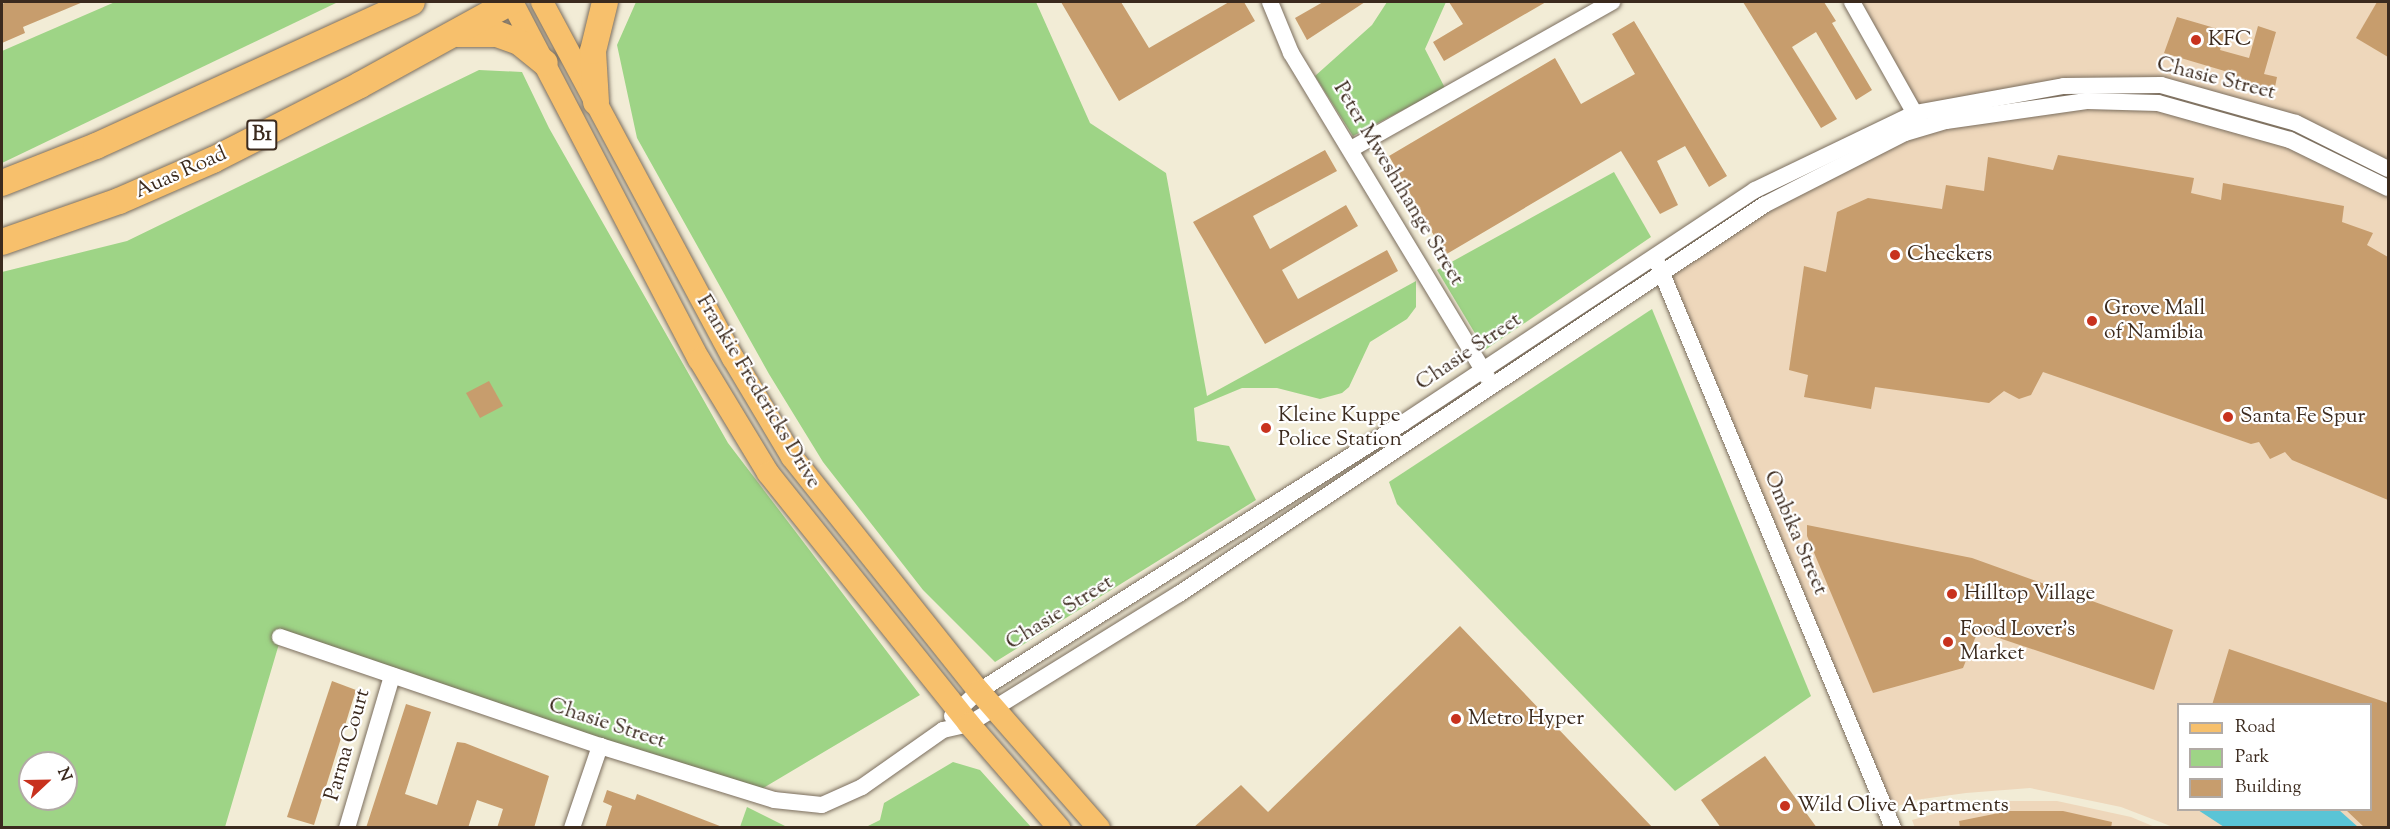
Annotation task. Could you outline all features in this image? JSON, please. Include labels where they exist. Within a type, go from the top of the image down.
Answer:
[{"type":"highway","points":[[360,27],[382,2]]},
{"type":"highway","points":[[2,183],[96,146],[412,2]]},
{"type":"highway","name":"Auas Road","points":[[2,242],[119,201],[213,160],[456,34],[511,2]]},
{"type":"highway","points":[[596,102],[593,51],[605,2]]},
{"type":"highway","points":[[456,34],[497,34],[519,42],[545,63]]},
{"type":"main road","name":"Frankie Fredericks Drive","points":[[511,2],[699,359],[768,473],[963,716],[1059,828]]},
{"type":"main road","name":"Frankie Fredericks Drive","points":[[542,2],[733,358],[792,457],[986,699],[1099,828]]},
{"type":"street","name":"Peter Mweshihange Street","points":[[1270,2],[1291,52],[1493,387]]},
{"type":"street","points":[[1351,149],[1612,2]]},
{"type":"street","points":[[1852,2],[1918,120]]},
{"type":"street","name":"Chasie Street","points":[[280,637],[600,746],[774,800],[822,805],[862,787],[986,699],[1755,190],[1918,120],[2064,86],[2161,85],[2296,123],[2388,169]]},
{"type":"street","name":"Chasie Street","points":[[986,699],[1198,581],[1764,205],[1918,120],[2087,101],[2158,103],[2290,140],[2388,188]]},
{"type":"street","name":"Ombika Street","points":[[1654,256],[1893,828]]},
{"type":"street","name":"Parma Court","points":[[347,828],[392,676]]},
{"type":"street","points":[[572,828],[600,746]]},
{"type":"shaded area","points":[[1848,2],[2388,2],[2388,827],[2173,827],[2121,807],[2030,788],[1915,800],[1887,810],[1663,273],[1764,205],[1921,127]]},
{"type":"shaded area","points":[[2008,801],[2057,801],[2131,817],[2155,827],[1915,828],[1912,820],[1967,805]]},
{"type":"green space","points":[[115,2],[338,2],[2,163],[2,51]]},
{"type":"green space","points":[[636,2],[1036,2],[1090,123],[1166,173],[1207,396],[1416,281],[1416,307],[1407,319],[1370,342],[1349,387],[1342,393],[1320,399],[1277,388],[1242,388],[1194,408],[1197,441],[1229,446],[1256,500],[995,662],[923,590],[823,462],[769,374],[637,138],[617,45]]},
{"type":"green space","points":[[1387,2],[1446,2],[1425,49],[1445,88],[1353,136],[1315,76],[1372,25]]},
{"type":"green space","points":[[479,70],[522,72],[549,128],[728,443],[920,695],[753,794],[281,637],[225,827],[2,827],[2,272],[127,241]]},
{"type":"green space","points":[[1614,172],[1651,237],[1485,350],[1437,270]]},
{"type":"green space","points":[[1652,309],[1811,696],[1675,791],[1397,504],[1389,482]]},
{"type":"green space","points":[[953,762],[980,770],[1031,827],[866,827],[880,820],[884,803]]},
{"type":"green space","points":[[747,807],[787,827],[740,827]]},
{"type":"water","points":[[2200,811],[2340,811],[2358,827],[2224,827]]},
{"type":"building","points":[[7,2],[83,2],[23,27],[25,33],[2,43],[2,4]]},
{"type":"building","points":[[1061,2],[1121,2],[1149,48],[1229,2],[1244,2],[1255,21],[1119,101]]},
{"type":"building","points":[[1323,2],[1365,2],[1307,40],[1295,18]]},
{"type":"building","points":[[1449,2],[1546,2],[1444,61],[1433,42],[1463,24]]},
{"type":"building","points":[[1743,2],[1824,2],[1836,21],[1832,23],[1872,90],[1856,100],[1816,32],[1792,47],[1837,119],[1821,128]]},
{"type":"building","points":[[2377,2],[2388,2],[2388,57],[2356,38]]},
{"type":"building","points":[[2177,17],[2225,31],[2220,50],[2249,58],[2258,26],[2276,32],[2264,74],[2277,77],[2274,92],[2226,80],[2228,72],[2164,53]]},
{"type":"building","points":[[1634,21],[1727,176],[1709,187],[1685,146],[1657,161],[1678,205],[1660,214],[1621,151],[1445,255],[1389,156],[1555,58],[1581,104],[1635,74],[1612,34]]},
{"type":"building","points":[[1325,150],[1337,171],[1253,216],[1270,249],[1346,205],[1358,226],[1282,270],[1298,299],[1387,250],[1398,271],[1265,344],[1193,222]]},
{"type":"building","name":"Grove Mall of Namibia","points":[[2058,155],[2194,178],[2191,193],[2221,200],[2223,183],[2344,206],[2342,222],[2373,233],[2367,245],[2388,257],[2388,500],[2292,460],[2285,452],[2270,459],[2259,442],[2251,444],[2043,372],[2031,395],[2019,399],[2004,391],[1989,403],[1875,387],[1871,409],[1804,397],[1808,375],[1789,370],[1804,266],[1826,272],[1837,212],[1868,198],[1942,209],[1946,185],[1984,191],[1988,157],[2053,170]]},
{"type":"building","points":[[489,381],[503,406],[480,418],[466,393]]},
{"type":"building","name":"Hilltop Village","points":[[1807,525],[1972,558],[2173,630],[2154,690],[1978,631],[1963,668],[1873,693],[1807,536]]},
{"type":"building","name":"Metro Hyper","points":[[1460,626],[1653,828],[1193,828],[1241,785],[1268,812]]},
{"type":"building","points":[[2229,649],[2388,703],[2388,828],[2365,828],[2347,811],[2372,811],[2372,703],[2213,703]]},
{"type":"building","points":[[332,681],[356,690],[314,825],[287,817]]},
{"type":"building","points":[[406,704],[431,712],[405,794],[437,805],[457,742],[465,743],[549,776],[534,828],[497,828],[503,809],[477,800],[468,828],[366,828]]},
{"type":"building","points":[[1765,756],[1817,828],[1721,828],[1701,800]]},
{"type":"building","points":[[607,790],[635,800],[637,794],[725,828],[605,828],[612,806],[603,802]]},
{"type":"building","points":[[2009,811],[2063,811],[2112,822],[2111,828],[1960,828],[1959,821]]},
{"type":"place","name":"KFC","points":[[2196,40]]},
{"type":"place","name":"Checkers","points":[[1895,255]]},
{"type":"place","name":"Grove Mall of Namibia","points":[[2092,321]]},
{"type":"place","name":"Santa Fe Spur","points":[[2228,417]]},
{"type":"place","name":"Kleine Kuppe Police Station","points":[[1266,428]]},
{"type":"place","name":"Hilltop Village","points":[[1952,594]]},
{"type":"place","name":"Food Lover's Market","points":[[1948,642]]},
{"type":"place","name":"Metro Hyper","points":[[1456,719]]},
{"type":"place","name":"Wild Olive Apartments","points":[[1785,806]]}]
